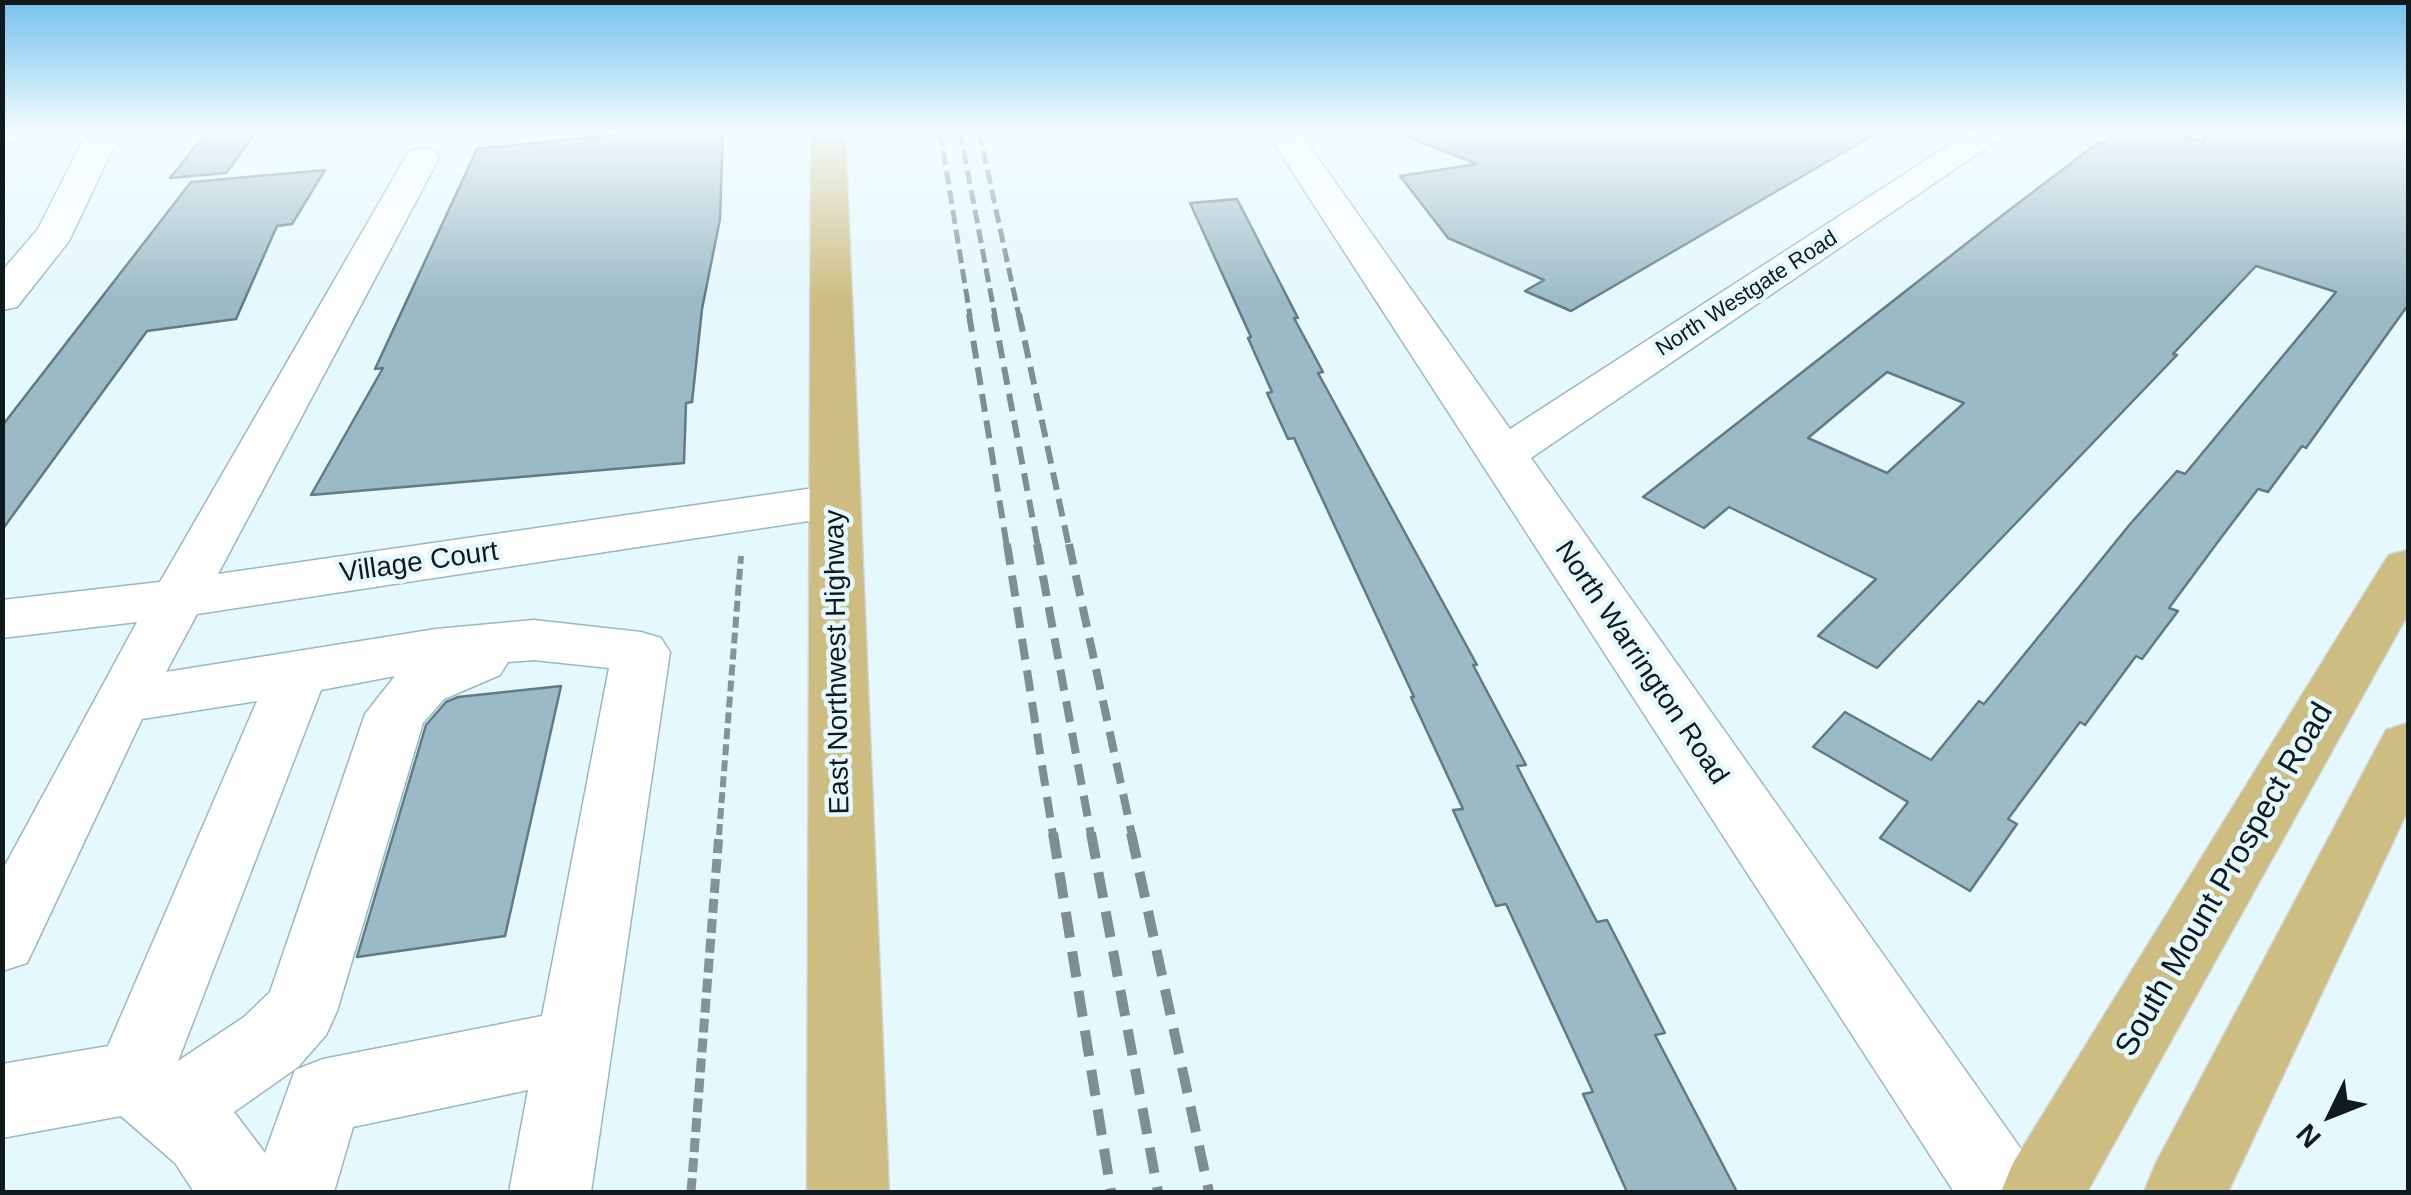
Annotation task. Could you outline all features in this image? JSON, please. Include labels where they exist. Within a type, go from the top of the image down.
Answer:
[{"type":"main road","name":"East Northwest Highway","points":[[829,187],[848,1192]]},
{"type":"main road","name":"South Mount Prospect Road","points":[[2042,1192],[2408,567]]},
{"type":"main road","points":[[2185,1192],[2408,746]]},
{"type":"street","points":[[2,298],[54,232],[77,187]]},
{"type":"street","points":[[2,941],[122,702],[406,187]]},
{"type":"street","name":"North Warrington Road","points":[[1330,187],[1500,456],[2002,1192]]},
{"type":"street","name":"North Westgate Road","points":[[1500,456],[1910,187]]},
{"type":"street","name":"Village Court","points":[[2,619],[180,598],[835,501]]},
{"type":"street","points":[[122,702],[436,649],[534,640],[641,652],[550,1192]]},
{"type":"street","points":[[2,1101],[150,1093],[221,1078],[270,1042],[300,1011],[395,714],[423,684],[534,640]]},
{"type":"street","points":[[150,1093],[298,673]]},
{"type":"street","points":[[293,1192],[324,1096],[574,1045]]},
{"type":"street","points":[[150,1093],[203,1136],[244,1192]]},
{"type":"path","points":[[691,1192],[742,546]]},
{"type":"building","points":[[187,187],[315,187],[292,224],[277,226],[236,319],[147,331],[2,530],[2,426]]},
{"type":"building","points":[[459,187],[721,187],[720,219],[702,309],[692,402],[686,403],[684,463],[311,495],[383,368],[375,369]]},
{"type":"building","points":[[1408,187],[1784,187],[1571,311],[1525,291],[1544,280],[1448,238]]},
{"type":"building","points":[[2040,187],[2408,187],[2408,305],[2306,448],[2302,446],[2268,492],[2258,489],[2220,539],[2169,608],[2178,611],[2142,659],[2136,656],[2085,725],[2080,722],[2008,819],[2017,824],[1970,891],[1880,838],[1908,802],[1813,747],[1845,712],[1931,760],[1979,701],[1984,704],[2177,471],[2185,474],[2336,292],[2256,266],[2173,354],[2177,355],[1877,668],[1818,636],[1876,579],[1729,507],[1704,528],[1643,497]],"holes":[[[1887,372],[1964,403],[1887,473],[1808,438]]]},
{"type":"building","points":[[1237,199],[1323,372],[1318,373],[1477,665],[1473,665],[1526,765],[1517,766],[1597,922],[1607,920],[1665,1033],[1655,1035],[1737,1192],[1627,1192],[1583,1094],[1593,1092],[1506,904],[1496,906],[1453,810],[1463,809],[1294,438],[1288,439],[1267,393],[1272,392],[1248,338],[1251,337],[1190,203]]},
{"type":"building","points":[[561,686],[505,936],[357,957],[426,725],[446,702],[458,697]]},
{"type":"railway","points":[[949,187],[970,316]]},
{"type":"railway","points":[[971,187],[995,316]]},
{"type":"railway","points":[[991,187],[1019,316]]},
{"type":"railway","points":[[969,314],[1007,547]]},
{"type":"railway","points":[[994,314],[1038,547]]},
{"type":"railway","points":[[1019,314],[1069,547]]},
{"type":"railway","points":[[1007,544],[1053,835]]},
{"type":"railway","points":[[1037,544],[1091,835]]},
{"type":"railway","points":[[1069,544],[1132,835]]},
{"type":"railway","points":[[1053,833],[1111,1192]]},
{"type":"railway","points":[[1091,833],[1158,1192]]},
{"type":"railway","points":[[1131,833],[1209,1192]]}]
